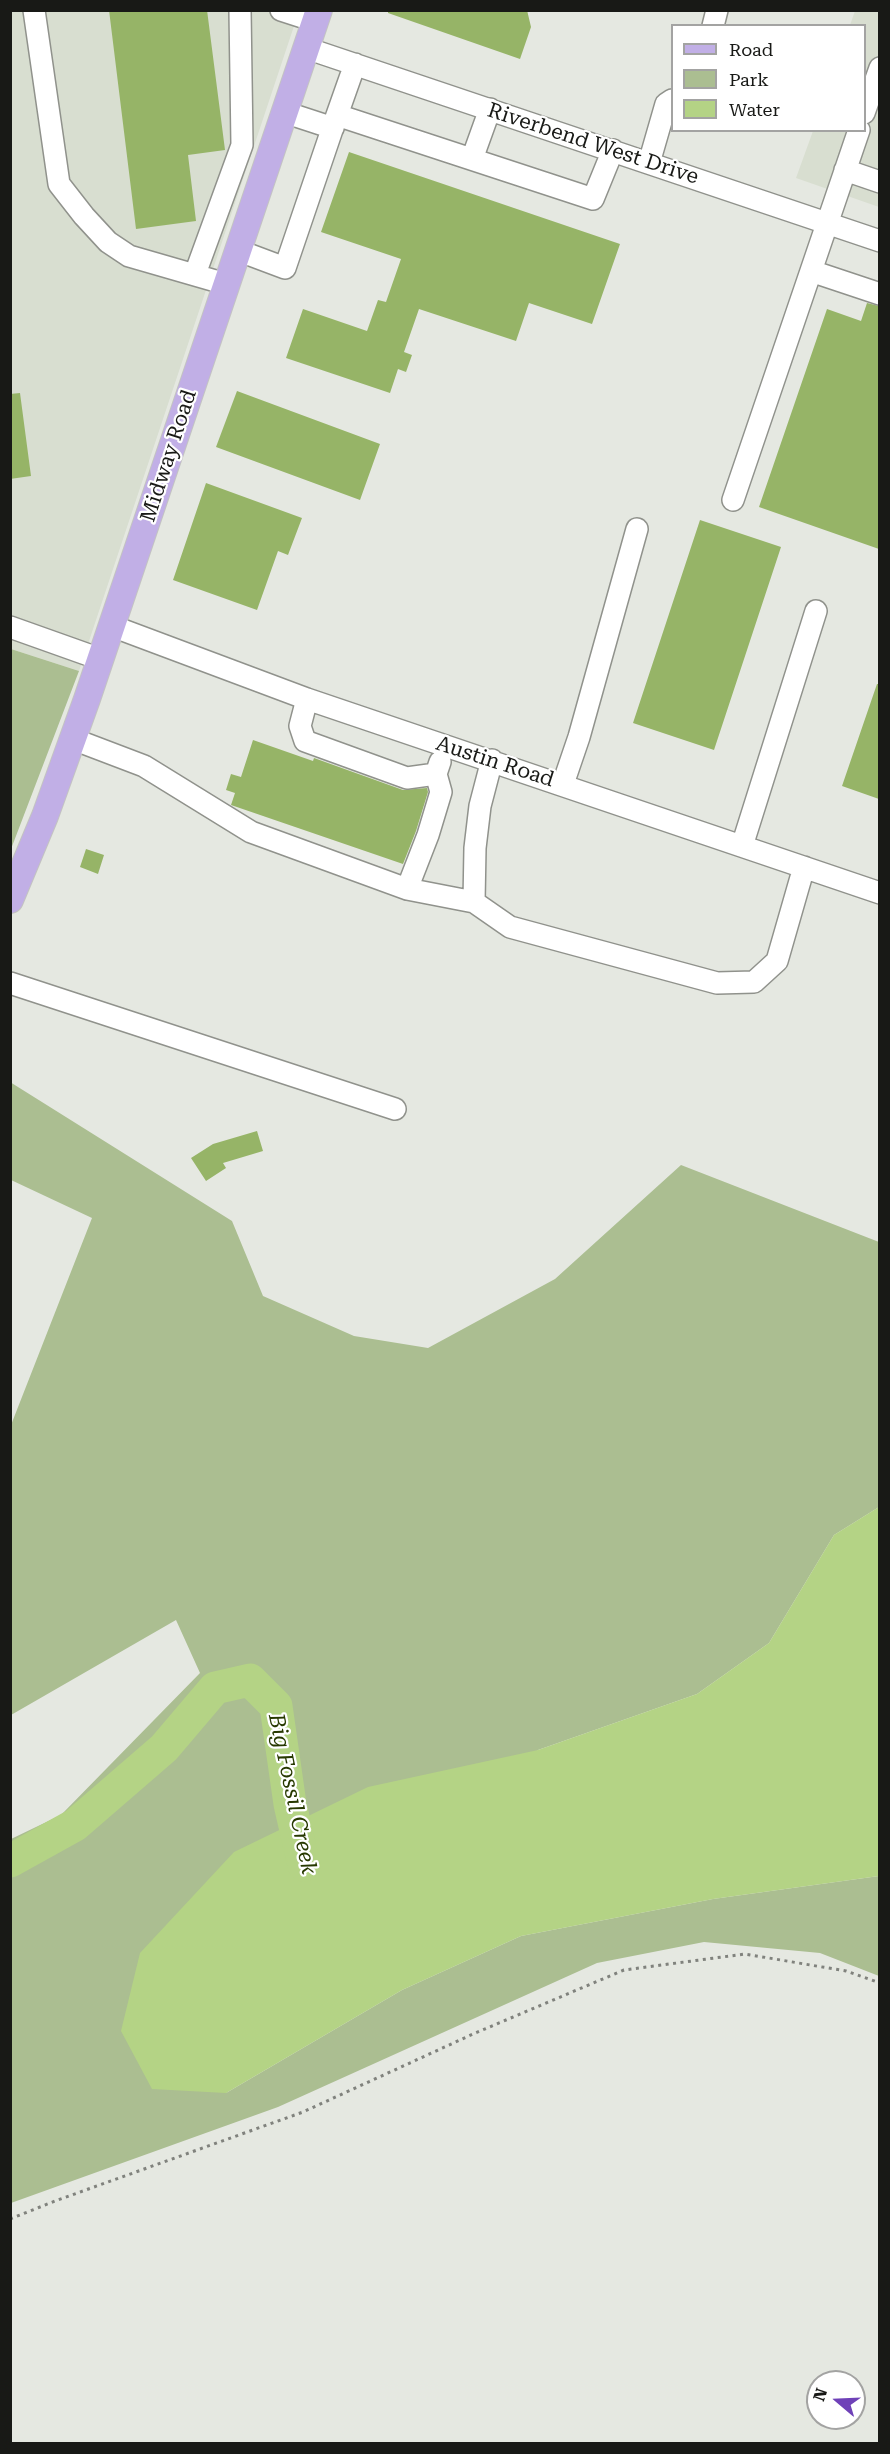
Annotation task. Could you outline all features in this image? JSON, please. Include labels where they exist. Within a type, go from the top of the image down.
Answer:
[{"type":"main road","name":"Midway Road","points":[[10,900],[73,740],[317,16]]},
{"type":"street","points":[[34,10],[59,184],[108,242],[129,256],[226,284]]},
{"type":"street","points":[[195,274],[242,145],[240,10]]},
{"type":"street","points":[[281,10],[317,16]]},
{"type":"street","name":"Riverbend West Drive","points":[[306,48],[879,241]]},
{"type":"street","points":[[237,250],[285,268],[355,64]]},
{"type":"street","points":[[866,107],[879,68]]},
{"type":"street","points":[[650,163],[666,104],[671,101]]},
{"type":"street","points":[[472,159],[490,109]]},
{"type":"street","points":[[284,112],[335,122],[472,159],[593,199],[612,150]]},
{"type":"street","points":[[733,500],[858,132]]},
{"type":"street","points":[[236,163],[264,172]]},
{"type":"street","points":[[845,170],[879,182]]},
{"type":"street","points":[[811,271],[879,294]]},
{"type":"street","points":[[563,784],[579,737],[637,529]]},
{"type":"street","points":[[742,846],[816,611]]},
{"type":"street","name":"Austin Road","points":[[112,626],[307,699],[879,893]]},
{"type":"street","points":[[10,627],[100,659]]},
{"type":"street","points":[[307,699],[300,726],[305,741],[407,778],[436,774]]},
{"type":"street","points":[[73,740],[144,766],[251,832],[407,889],[474,902],[510,927],[717,982],[754,982],[777,961],[804,867]]},
{"type":"street","points":[[407,889],[428,835],[441,792],[436,774],[445,746]]},
{"type":"street","points":[[474,902],[475,848],[480,806],[492,760]]},
{"type":"street","points":[[10,983],[395,1109]]},
{"type":"path","points":[[10,2219],[303,2112],[473,2034],[624,1970],[744,1954],[846,1971],[879,1983]]},
{"type":"shaded area","points":[[11,11],[299,11],[79,671],[11,649]]},
{"type":"shaded area","points":[[855,11],[879,11],[879,207],[796,178],[813,132],[866,132],[866,24],[850,24]]},
{"type":"green space","points":[[10,649],[79,671],[11,849]]},
{"type":"green space","points":[[10,1082],[232,1221],[263,1296],[354,1336],[428,1348],[555,1279],[681,1165],[879,1242],[879,1507],[834,1535],[769,1643],[697,1694],[538,1750],[226,2093],[402,1990],[521,1936],[713,1899],[879,1876],[879,1976],[820,1953],[704,1942],[597,1963],[278,2107],[11,2203],[11,1839],[61,1815],[200,1673],[176,1620],[11,1715],[11,1425],[92,1218],[11,1180]]},
{"type":"water","points":[[879,1507],[879,1876],[713,1899],[521,1936],[402,1990],[226,2093],[152,2089],[121,2031],[140,1953],[234,1852],[368,1787],[538,1750],[697,1694],[769,1643],[834,1535]]},
{"type":"building","points":[[109,10],[207,10],[225,150],[188,155],[196,221],[136,229]]},
{"type":"building","points":[[388,10],[527,10],[531,27],[520,59],[388,13]]},
{"type":"building","points":[[349,152],[620,244],[592,324],[529,303],[516,341],[419,309],[404,352],[412,355],[406,372],[398,369],[390,393],[286,358],[303,309],[367,331],[378,300],[386,302],[401,259],[321,232]]},
{"type":"building","points":[[867,303],[879,306],[879,549],[759,507],[827,309],[861,321]]},
{"type":"building","points":[[237,391],[380,444],[360,500],[216,447]]},
{"type":"building","points":[[20,393],[31,476],[10,479],[10,394]]},
{"type":"building","points":[[206,483],[302,518],[288,555],[278,551],[257,610],[173,580]]},
{"type":"building","points":[[700,520],[781,547],[714,750],[633,723]]},
{"type":"building","points":[[877,684],[879,684],[879,799],[842,786]]},
{"type":"building","points":[[253,740],[313,761],[314,758],[403,790],[427,788],[428,792],[416,831],[403,864],[231,805],[235,793],[226,790],[231,774],[241,777]]},
{"type":"building","points":[[86,849],[104,855],[98,874],[80,867]]},
{"type":"building","points":[[257,1131],[263,1151],[223,1163],[226,1168],[206,1181],[191,1158],[213,1144]]},
{"type":"waterway","name":"Big Fossil Creek","points":[[10,1861],[75,1825],[164,1748],[215,1688],[250,1680],[276,1706],[290,1804],[304,1865]]}]
